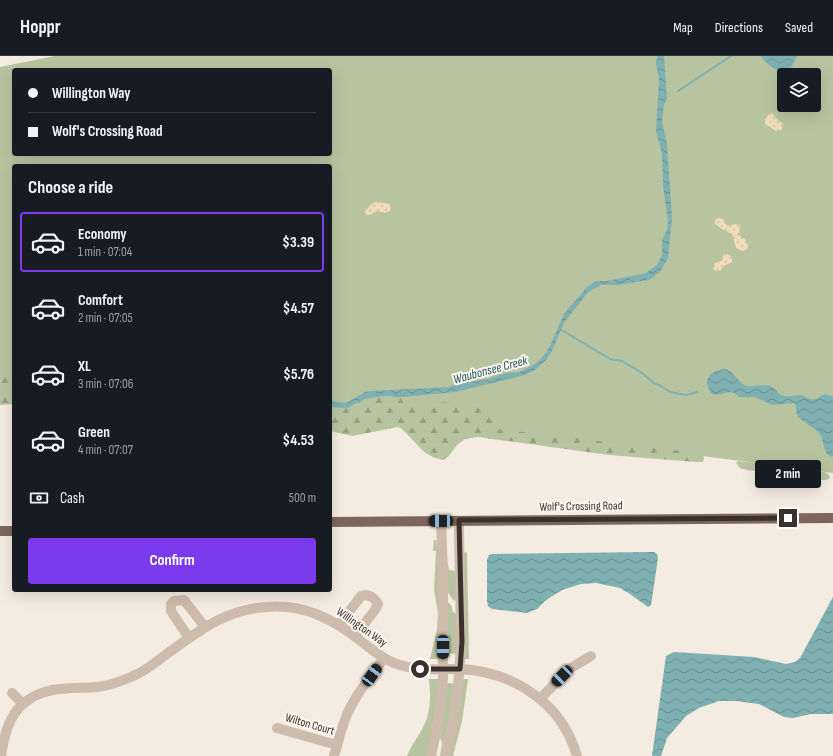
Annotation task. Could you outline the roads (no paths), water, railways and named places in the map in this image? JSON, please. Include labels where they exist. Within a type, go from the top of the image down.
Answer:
[{"type":"main road","name":"Wolf's Crossing Road","points":[[332,522],[833,518]]},
{"type":"main road","points":[[0,531],[12,531]]},
{"type":"street","points":[[445,756],[457,705],[462,642],[459,520]]},
{"type":"street","points":[[431,756],[442,700],[443,574],[441,521]]},
{"type":"street","points":[[339,624],[360,596],[368,595],[374,598],[378,604],[375,610],[355,636]]},
{"type":"street","points":[[189,638],[171,611],[171,604],[174,601],[184,600],[206,627]]},
{"type":"street","name":"Willington Way","points":[[1,756],[6,730],[12,717],[23,704],[35,695],[59,688],[98,687],[135,676],[213,622],[243,610],[267,606],[302,609],[327,618],[339,624],[384,658],[404,666],[420,669],[460,669],[493,674],[519,684],[540,699],[559,720],[573,744],[576,756]]},
{"type":"street","points":[[540,699],[569,669],[591,656]]},
{"type":"street","points":[[334,756],[343,724],[350,708],[357,695],[384,658]]},
{"type":"street","points":[[12,693],[23,704]]},
{"type":"street","name":"Wilton Court","points":[[277,728],[337,745]]},
{"type":"water","points":[[657,56],[664,56],[667,99],[664,104],[662,122],[667,144],[672,219],[668,258],[660,272],[649,280],[617,285],[601,285],[588,292],[564,323],[552,351],[546,360],[534,371],[521,376],[455,392],[404,397],[375,397],[365,399],[347,408],[332,407],[332,401],[346,403],[365,392],[448,387],[488,379],[506,373],[519,372],[537,363],[544,355],[550,346],[564,314],[586,288],[595,281],[607,281],[646,273],[657,265],[662,255],[662,241],[668,222],[663,186],[662,154],[656,131],[659,79],[656,64]]},
{"type":"water","points":[[761,56],[798,56],[791,67],[777,68],[777,70]]},
{"type":"water","points":[[726,369],[745,385],[769,386],[774,388],[780,395],[800,395],[810,399],[826,394],[833,397],[833,457],[829,456],[825,451],[819,433],[799,417],[797,414],[796,405],[794,403],[772,405],[755,397],[739,397],[733,392],[717,395],[712,394],[707,384],[707,380],[716,371]]},
{"type":"water","points":[[654,552],[657,554],[658,558],[651,605],[648,607],[620,588],[596,583],[581,584],[562,590],[546,600],[537,609],[527,613],[492,609],[488,606],[487,560],[489,555],[492,554]]},
{"type":"water","points":[[833,597],[833,714],[811,714],[793,718],[784,717],[759,704],[736,701],[719,701],[699,708],[686,716],[667,738],[661,756],[652,756],[666,656],[674,652],[754,657],[786,664],[795,662],[800,658]]},
{"type":"waterway","points":[[678,91],[731,56]]},
{"type":"waterway","points":[[560,329],[610,359],[622,361],[670,392],[686,395],[697,392]]},
{"type":"water label","name":"Waubonsee Creek","points":[[490,369]]}]
